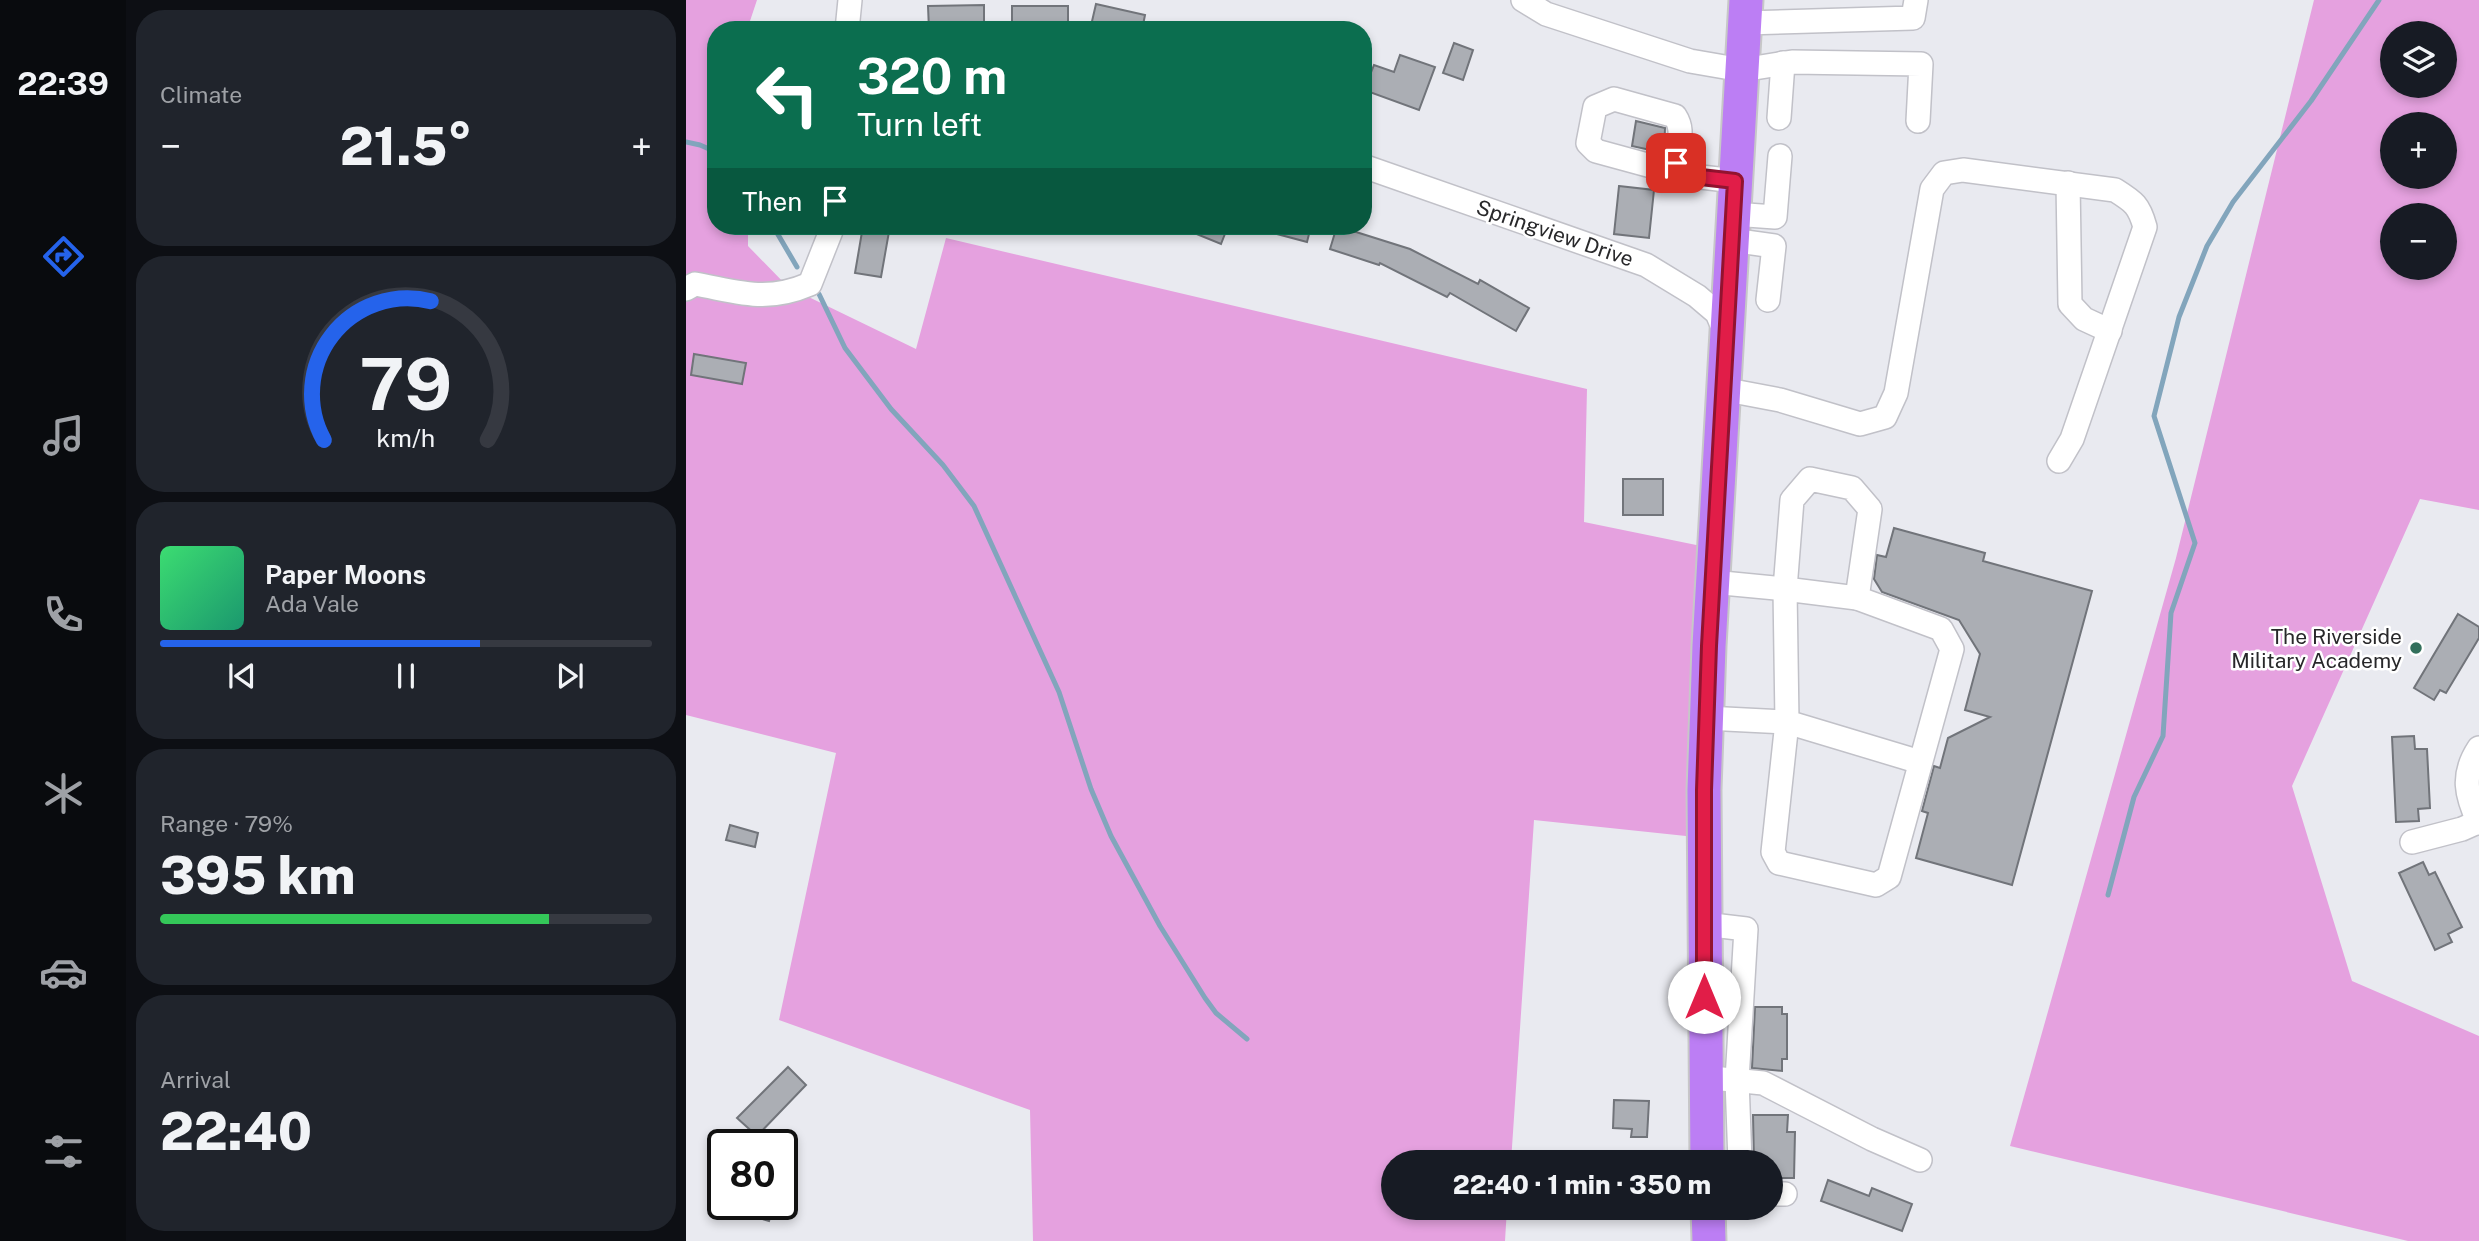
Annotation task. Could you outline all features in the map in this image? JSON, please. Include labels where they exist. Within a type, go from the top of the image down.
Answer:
[{"type":"highway","points":[[1709,1150],[1721,1079],[1704,924],[1706,718],[1725,332],[1745,11]]},
{"type":"highway","points":[[1708,1220],[1709,1241]]},
{"type":"street","points":[[848,21],[850,0]]},
{"type":"street","points":[[1524,0],[1546,14],[1676,57],[1742,70],[1783,63],[1922,64],[1918,121]]},
{"type":"street","points":[[1745,11],[1797,10],[1913,18],[1916,0]]},
{"type":"street","points":[[1779,118],[1783,63]]},
{"type":"street","points":[[1684,175],[1676,163],[1681,125],[1675,116],[1614,99],[1595,107],[1588,143],[1596,151],[1684,175],[1735,181]]},
{"type":"street","points":[[1732,227],[1775,217],[1780,156]]},
{"type":"street","name":"Springview Drive","points":[[1372,169],[1646,265],[1697,296],[1717,313],[1725,332]]},
{"type":"street","points":[[1722,389],[1780,400],[1860,424],[1885,417],[1896,393],[1932,188],[1944,173],[1963,170],[2115,190],[2131,200],[2140,210],[2145,227],[2072,439],[2059,461]]},
{"type":"street","points":[[2068,183],[2070,304],[2084,319],[2110,331]]},
{"type":"street","points":[[1732,227],[1774,246],[1768,300]]},
{"type":"street","points":[[686,289],[695,284],[764,297],[789,293],[810,284],[829,235]]},
{"type":"street","points":[[1712,582],[1785,589],[1857,598],[1941,629],[1952,649],[1889,877],[1876,885],[1779,863],[1773,852],[1787,722],[1785,589],[1792,500],[1810,479],[1852,488],[1870,509],[1857,598]]},
{"type":"street","points":[[1706,718],[1787,722],[1920,762]]},
{"type":"street","points":[[2412,842],[2479,822],[2466,785],[2468,766],[2479,748]]},
{"type":"street","points":[[1737,1150],[1721,1079],[1763,1083],[1872,1139],[1920,1160]]},
{"type":"shaded area","points":[[686,0],[757,0],[750,21],[707,21],[707,235],[748,235],[748,246],[788,287],[916,349],[946,238],[1587,389],[1584,522],[1706,547],[1686,836],[1534,820],[1512,1150],[1381,1150],[1381,1220],[1506,1220],[1505,1241],[1033,1241],[1030,1110],[779,1020],[836,753],[686,715]]},
{"type":"shaded area","points":[[2314,0],[2479,0],[2479,510],[2420,499],[2292,786],[2352,981],[2479,1036],[2479,1241],[2408,1241],[2010,1146],[2176,558]]},
{"type":"building","points":[[1096,4],[1145,15],[1144,21],[1092,21]]},
{"type":"building","points":[[984,5],[984,21],[929,21],[928,6]]},
{"type":"building","points":[[1012,6],[1068,6],[1068,21],[1012,21]]},
{"type":"building","points":[[1454,43],[1473,50],[1463,80],[1443,73]]},
{"type":"building","points":[[1400,55],[1435,67],[1419,110],[1372,93],[1374,65],[1394,72]]},
{"type":"building","points":[[1636,121],[1665,128],[1664,153],[1632,146]]},
{"type":"building","points":[[1619,186],[1654,190],[1649,238],[1614,234]]},
{"type":"building","points":[[861,235],[888,235],[881,277],[855,273]]},
{"type":"building","points":[[1199,235],[1224,235],[1221,244]]},
{"type":"building","points":[[1281,235],[1309,235],[1307,242]]},
{"type":"building","points":[[1334,235],[1366,235],[1410,249],[1478,284],[1480,280],[1529,308],[1516,331],[1450,293],[1447,297],[1380,263],[1379,265],[1330,249]]},
{"type":"building","points":[[694,354],[746,363],[742,384],[691,375]]},
{"type":"building","points":[[1623,479],[1663,479],[1663,515],[1623,515]]},
{"type":"building","points":[[1894,528],[1985,553],[1983,561],[2092,591],[2012,885],[1916,858],[1928,813],[1922,811],[1934,766],[1940,768],[1948,738],[1990,717],[1965,710],[1980,654],[1959,620],[1882,592],[1874,579],[1877,555],[1886,557]]},
{"type":"building","points":[[2458,614],[2479,627],[2479,638],[2446,693],[2440,690],[2434,700],[2414,688]]},
{"type":"building","points":[[2414,736],[2415,749],[2427,749],[2430,808],[2418,809],[2419,821],[2396,822],[2392,737]]},
{"type":"building","points":[[730,825],[758,833],[755,847],[726,840]]},
{"type":"building","points":[[2423,862],[2429,875],[2435,872],[2462,927],[2448,934],[2452,942],[2435,950],[2399,873]]},
{"type":"building","points":[[1755,1007],[1782,1007],[1782,1014],[1787,1014],[1787,1059],[1782,1059],[1782,1071],[1752,1068]]},
{"type":"building","points":[[788,1067],[806,1085],[764,1129],[749,1129],[737,1118]]},
{"type":"building","points":[[1614,1100],[1649,1101],[1647,1137],[1631,1137],[1632,1129],[1613,1128]]},
{"type":"building","points":[[1753,1115],[1788,1115],[1787,1132],[1795,1132],[1794,1178],[1783,1178],[1783,1150],[1754,1150]]},
{"type":"building","points":[[1828,1180],[1869,1196],[1872,1188],[1912,1204],[1902,1231],[1821,1201]]},
{"type":"waterway","points":[[2108,895],[2134,797],[2163,736],[2171,613],[2195,543],[2154,416],[2179,317],[2207,246],[2233,202],[2311,101],[2379,0]]},
{"type":"waterway","points":[[686,142],[707,148]]},
{"type":"waterway","points":[[778,235],[797,267]]},
{"type":"waterway","points":[[819,294],[845,348],[891,409],[943,465],[974,506],[1059,692],[1091,789],[1111,836],[1160,926],[1205,998],[1216,1013],[1247,1039]]},
{"type":"place","name":"The Riverside Military Academy","points":[[2416,648]]},
{"type":"route","points":[[1676,163],[1684,175],[1735,181],[1709,646],[1704,790],[1704,997]]}]
